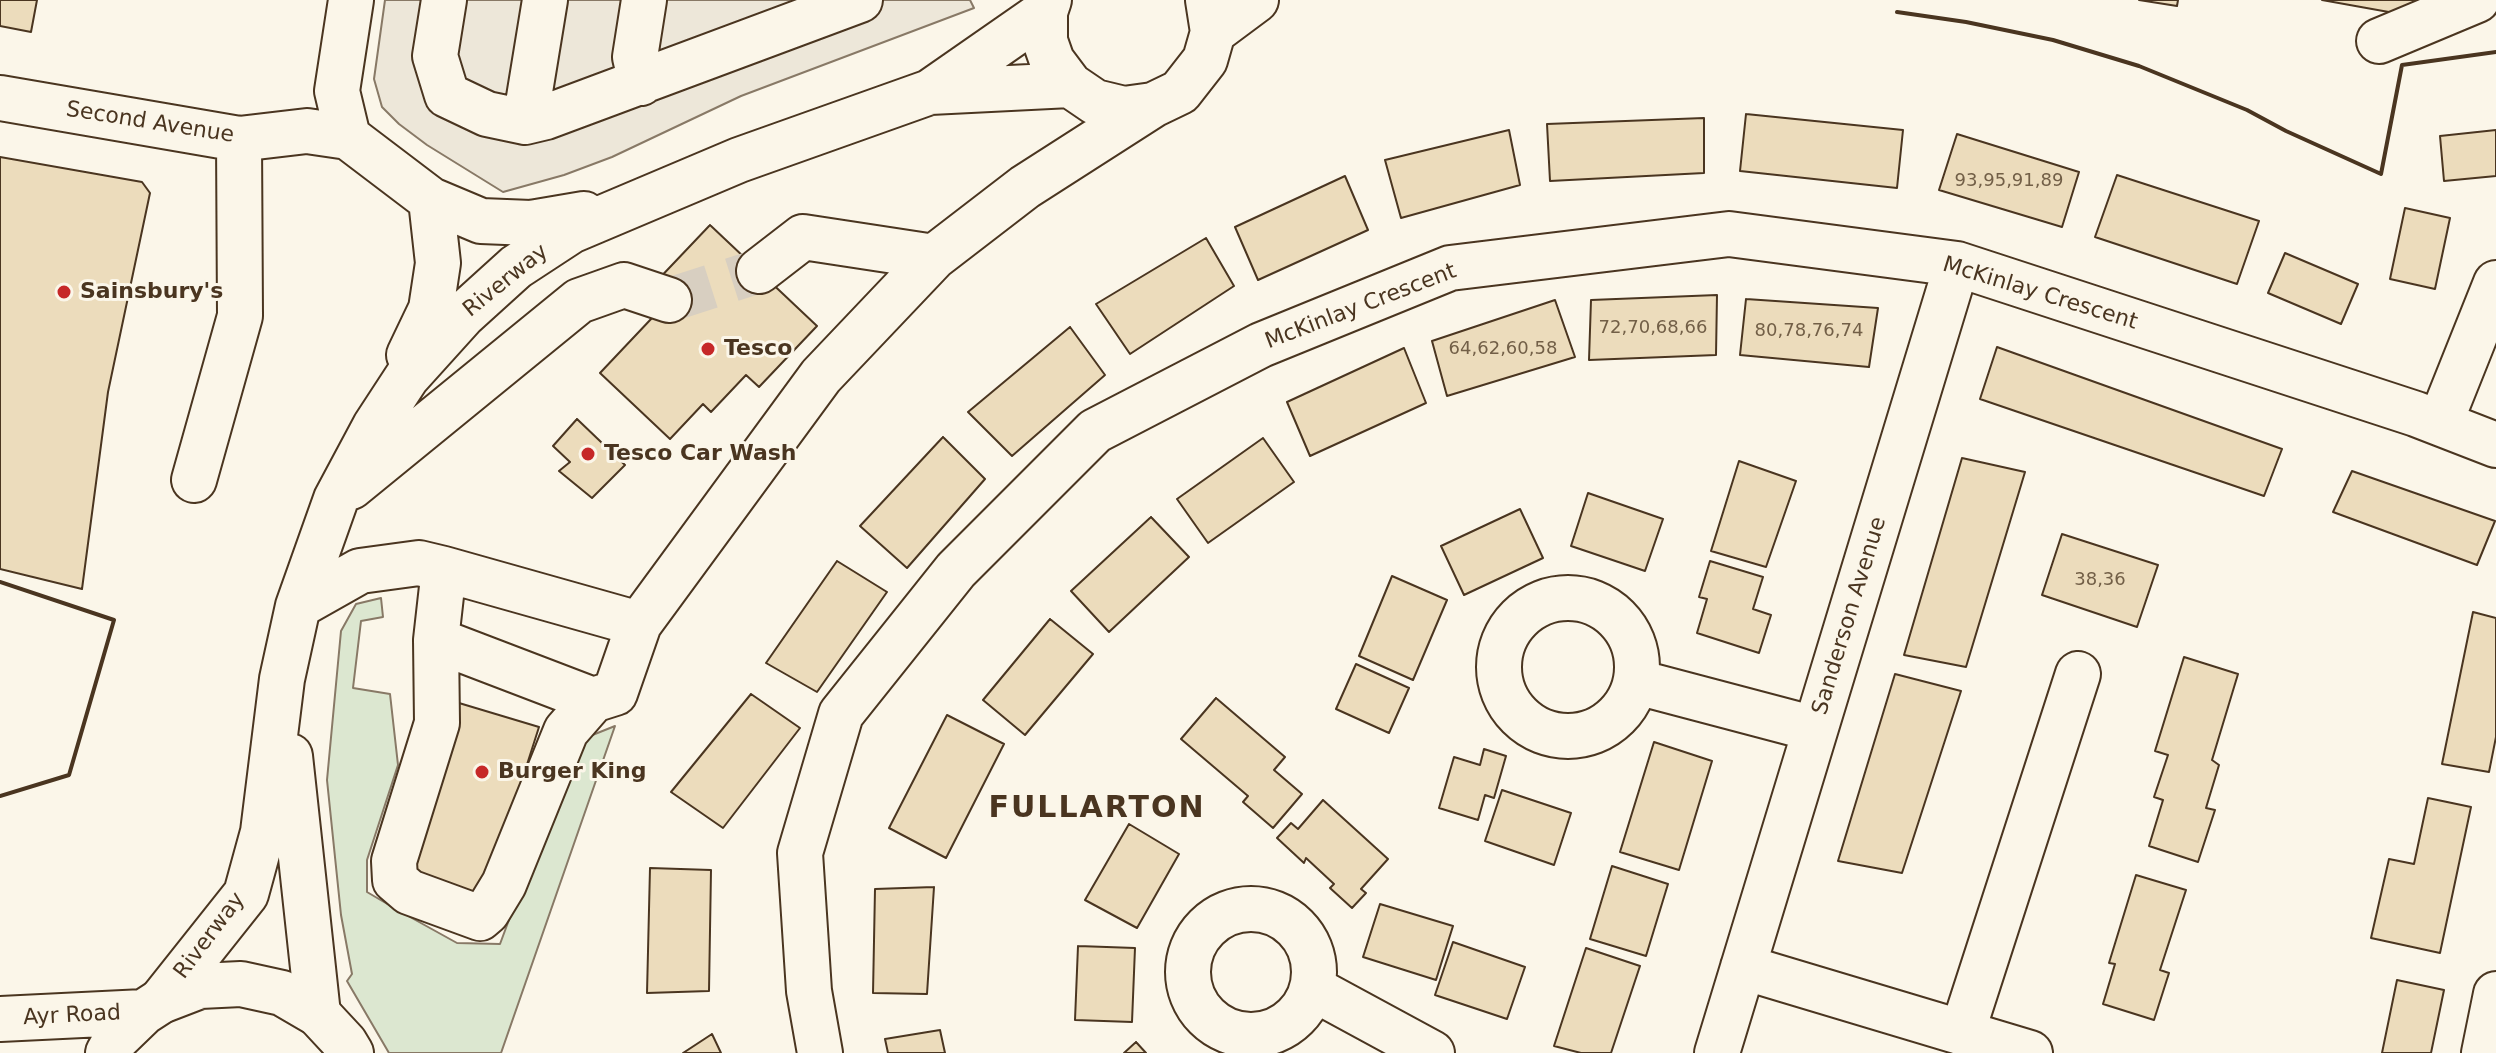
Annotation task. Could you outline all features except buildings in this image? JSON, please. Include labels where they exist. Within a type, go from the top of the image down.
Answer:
[{"type":"street","points":[[351,0],[337,91],[348,137],[431,200],[481,221],[531,223],[634,205]]},
{"type":"street","points":[[444,0],[435,56],[447,95],[487,114],[525,122],[641,83],[763,18],[860,0]]},
{"type":"street","points":[[525,122],[545,0]]},
{"type":"street","points":[[641,83],[635,57],[644,0]]},
{"type":"street","points":[[444,569],[436,640],[437,723],[394,861],[395,880],[409,892],[480,918],[504,884],[566,731],[593,700],[615,693],[639,624],[821,376],[934,257],[1025,187],[1153,105],[1180,92],[1205,60],[1210,16],[1256,0]]},
{"type":"street","points":[[2379,41],[2477,0]]},
{"type":"street","points":[[1047,6],[1045,41],[1052,61],[1070,85],[1095,102],[1124,109],[1153,105]]},
{"type":"street","name":"Riverway","points":[[108,1053],[116,1039],[152,1006],[246,894],[263,832],[282,679],[298,606],[336,499],[375,426],[407,377],[463,315],[516,267],[571,231],[739,160],[930,92],[1047,6]]},
{"type":"street","name":"Riverway","points":[[930,92],[1070,85]]},
{"type":"street","name":"Second Avenue","points":[[0,98],[239,139],[307,131],[348,137]]},
{"type":"street","points":[[194,480],[240,316],[239,139]]},
{"type":"street","points":[[375,426],[431,309],[438,263],[431,200]]},
{"type":"street","name":"McKinlay Crescent","points":[[820,1053],[809,991],[800,853],[841,714],[956,570],[1095,431],[1261,345],[1450,268],[1729,234],[1957,264],[2440,423],[2496,445]]},
{"type":"street","points":[[759,271],[803,237],[934,257]]},
{"type":"street","name":"Sanderson Avenue","points":[[1717,1053],[1957,264]]},
{"type":"street","points":[[2440,423],[2496,283]]},
{"type":"street","points":[[336,499],[579,301],[624,285],[669,300]]},
{"type":"street","points":[[298,606],[360,571],[419,563],[639,624]]},
{"type":"street","points":[[436,640],[593,700]]},
{"type":"street","points":[[1962,1033],[2078,674]]},
{"type":"street","name":"Riverway","points":[[282,679],[318,1014]]},
{"type":"street","points":[[1637,682],[1815,729]]},
{"type":"street","points":[[1743,967],[2030,1053]]},
{"type":"street","points":[[152,1006],[200,986],[241,984],[282,993],[318,1014],[351,1053]]},
{"type":"street","points":[[1312,988],[1432,1053]]},
{"type":"street","points":[[2484,1053],[2496,994]]},
{"type":"street","name":"Ayr Road","points":[[0,1019],[152,1006]]},
{"type":"green space","points":[[381,598],[383,617],[361,621],[353,688],[390,694],[398,765],[367,860],[367,892],[457,943],[500,944],[575,742],[615,726],[501,1053],[389,1053],[347,981],[352,974],[341,915],[327,780],[341,631],[356,604]]},
{"type":"shaded area","points":[[385,0],[970,0],[974,8],[741,96],[612,157],[564,175],[503,192],[427,145],[382,107],[374,79]]},
{"type":"tunnel","points":[[669,300],[759,271]]},
{"type":"wall","points":[[1897,12],[2053,40],[2139,66],[2247,110],[2381,174],[2402,65],[2496,52]]},
{"type":"wall","points":[[0,582],[114,620],[69,775],[0,796]]},
{"type":"place","name":"Sainsbury's","points":[[64,292]]},
{"type":"place","name":"Tesco","points":[[708,349]]},
{"type":"place","name":"Tesco Car Wash","points":[[588,454]]},
{"type":"place","name":"Burger King","points":[[482,772]]},
{"type":"district","name":"FULLARTON","points":[[1097,809]]}]
